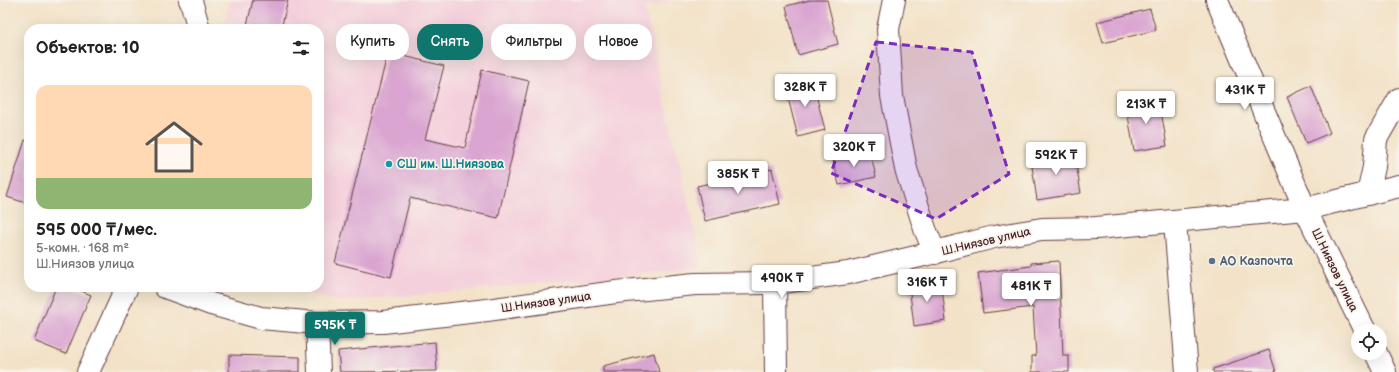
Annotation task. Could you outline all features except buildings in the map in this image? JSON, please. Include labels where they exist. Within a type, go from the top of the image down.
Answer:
[{"type":"street","points":[[190,0],[192,1],[198,24]]},
{"type":"street","points":[[894,0],[888,28],[892,96],[906,169],[925,229],[935,253]]},
{"type":"street","name":"Ш.Ниязов улица","points":[[1217,0],[1306,209],[1362,324]]},
{"type":"street","points":[[1368,194],[1374,167],[1376,138],[1399,98]]},
{"type":"street","name":"Ш.Ниязов улица","points":[[178,292],[211,304],[261,318],[317,322],[383,322],[487,310],[609,293],[695,284],[775,283],[848,273],[935,253],[994,237],[1042,229],[1096,228],[1306,209],[1399,186]]},
{"type":"street","points":[[1175,222],[1187,372]]},
{"type":"street","points":[[775,283],[776,372]]},
{"type":"street","points":[[88,372],[125,292]]},
{"type":"street","points":[[317,322],[320,372]]},
{"type":"street","points":[[1379,360],[1385,372]]},
{"type":"highlighted area","points":[[876,42],[972,52],[1009,174],[936,219],[831,173]]},
{"type":"shaded area","points":[[230,0],[675,0],[644,7],[648,24],[584,24],[584,60],[652,60],[652,42],[702,268],[340,302],[305,292],[324,292],[324,24],[224,24]]},
{"type":"place","name":"СШ им. Ш.Ниязова","points":[[389,164]]},
{"type":"place","name":"АО Казпочта","points":[[1212,261]]}]
